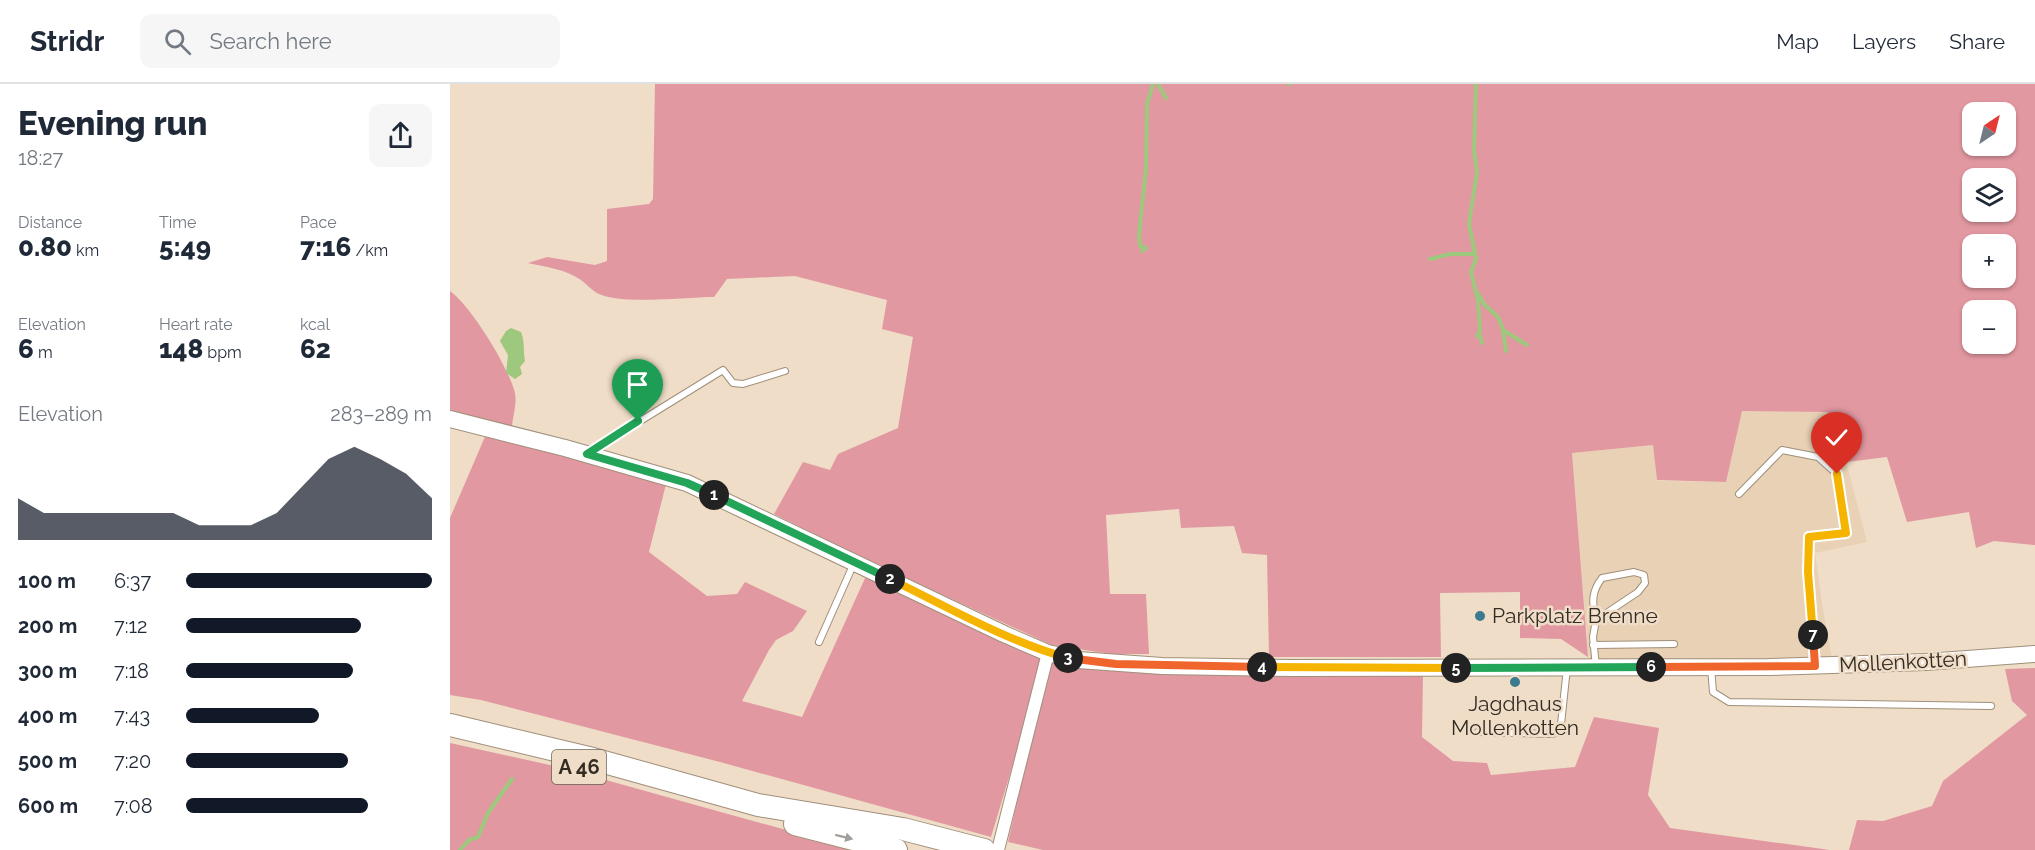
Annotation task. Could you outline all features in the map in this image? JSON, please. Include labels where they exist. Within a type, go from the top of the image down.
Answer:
[{"type":"highway","name":"A 46","points":[[450,724],[593,759],[758,805],[903,829],[984,850]]},
{"type":"highway","name":"A 46","points":[[450,738],[613,776],[896,850]]},
{"type":"main road","name":"Mollenkotten","points":[[450,419],[587,454],[687,483],[1004,634],[1048,653],[1078,660],[1162,666],[1293,668],[1711,667],[1926,662],[2035,654]]},
{"type":"street","points":[[998,850],[1048,653]]},
{"type":"lane","points":[[587,454],[723,370],[733,382],[743,384],[785,371]]},
{"type":"lane","points":[[1739,494],[1782,450],[1818,457],[1837,474],[1846,533],[1809,537],[1808,572],[1815,666]]},
{"type":"lane","points":[[819,642],[854,562]]},
{"type":"lane","points":[[1596,620],[1638,592],[1645,583],[1644,575],[1634,572],[1602,578],[1595,587],[1592,601],[1596,620],[1593,645],[1596,667]]},
{"type":"lane","points":[[1593,645],[1674,644]]},
{"type":"lane","points":[[1478,732],[1553,734],[1557,732],[1561,724],[1567,667]]},
{"type":"lane","points":[[1711,667],[1713,692],[1729,702],[1991,706]]},
{"type":"shaded area","points":[[655,84],[2035,84],[2035,545],[1994,541],[1976,548],[1969,512],[1907,522],[1887,457],[1847,462],[1827,412],[1742,411],[1726,482],[1657,480],[1653,445],[1572,453],[1588,657],[1561,639],[1520,638],[1520,592],[1440,593],[1441,657],[1269,657],[1267,555],[1242,553],[1234,526],[1181,528],[1179,509],[1106,515],[1110,594],[1146,594],[1149,654],[1111,654],[1052,645],[875,564],[774,514],[803,462],[830,470],[838,454],[898,428],[913,337],[882,329],[887,300],[795,276],[727,279],[714,297],[623,299],[599,294],[568,273],[528,263],[547,257],[595,265],[607,261],[607,209],[649,204],[653,199]]},
{"type":"shaded area","points":[[450,291],[478,323],[511,382],[515,393],[512,426],[450,410]]},
{"type":"shaded area","points":[[511,328],[521,332],[525,361],[520,367],[522,374],[515,379],[506,373],[508,355],[500,341],[506,331]]},
{"type":"shaded area","points":[[1741,411],[1827,412],[1846,461],[1867,542],[1815,553],[1832,658],[1589,662],[1572,453],[1653,445],[1657,481],[1725,482]]},
{"type":"shaded area","points":[[487,432],[666,484],[649,552],[707,596],[737,594],[745,582],[807,611],[793,631],[776,640],[742,701],[802,717],[866,576],[1042,657],[991,837],[720,762],[481,700],[450,695],[450,518]]},
{"type":"shaded area","points":[[1052,662],[1130,670],[1218,675],[1423,675],[1422,737],[1453,761],[1487,763],[1491,775],[1575,767],[1594,717],[1659,728],[1648,795],[1670,828],[1830,850],[1043,850],[1008,842]]},
{"type":"shaded area","points":[[2035,668],[2035,850],[1849,850],[1857,820],[1883,821],[1932,806],[1943,781],[2027,715],[2012,701],[2005,669]]},
{"type":"shaded area","points":[[450,743],[559,767],[858,850],[450,850]]},
{"type":"waterway","points":[[1142,251],[1146,248],[1140,246],[1139,234],[1146,168],[1147,104],[1153,84]]},
{"type":"waterway","points":[[1158,84],[1166,98]]},
{"type":"waterway","points":[[1475,84],[1474,151],[1477,172],[1469,224],[1476,259],[1471,272],[1478,301],[1480,331],[1477,336]]},
{"type":"waterway","points":[[1430,259],[1450,254],[1475,254]]},
{"type":"waterway","points":[[1477,292],[1485,305],[1498,317],[1503,330],[1506,351]]},
{"type":"waterway","points":[[1503,330],[1527,345]]},
{"type":"waterway","points":[[1479,333],[1482,343]]},
{"type":"waterway","points":[[460,850],[469,840],[478,837],[488,813],[512,779]]},
{"type":"place","name":"Parkplatz Brenne","points":[[1480,616]]},
{"type":"place","name":"Jagdhaus Mollenkotten","points":[[1515,682]]},
{"type":"route","points":[[638,421],[587,454],[687,483],[1048,653],[1078,660],[1116,664],[1293,668],[1815,666],[1808,572],[1809,537],[1846,533],[1837,474]]}]
